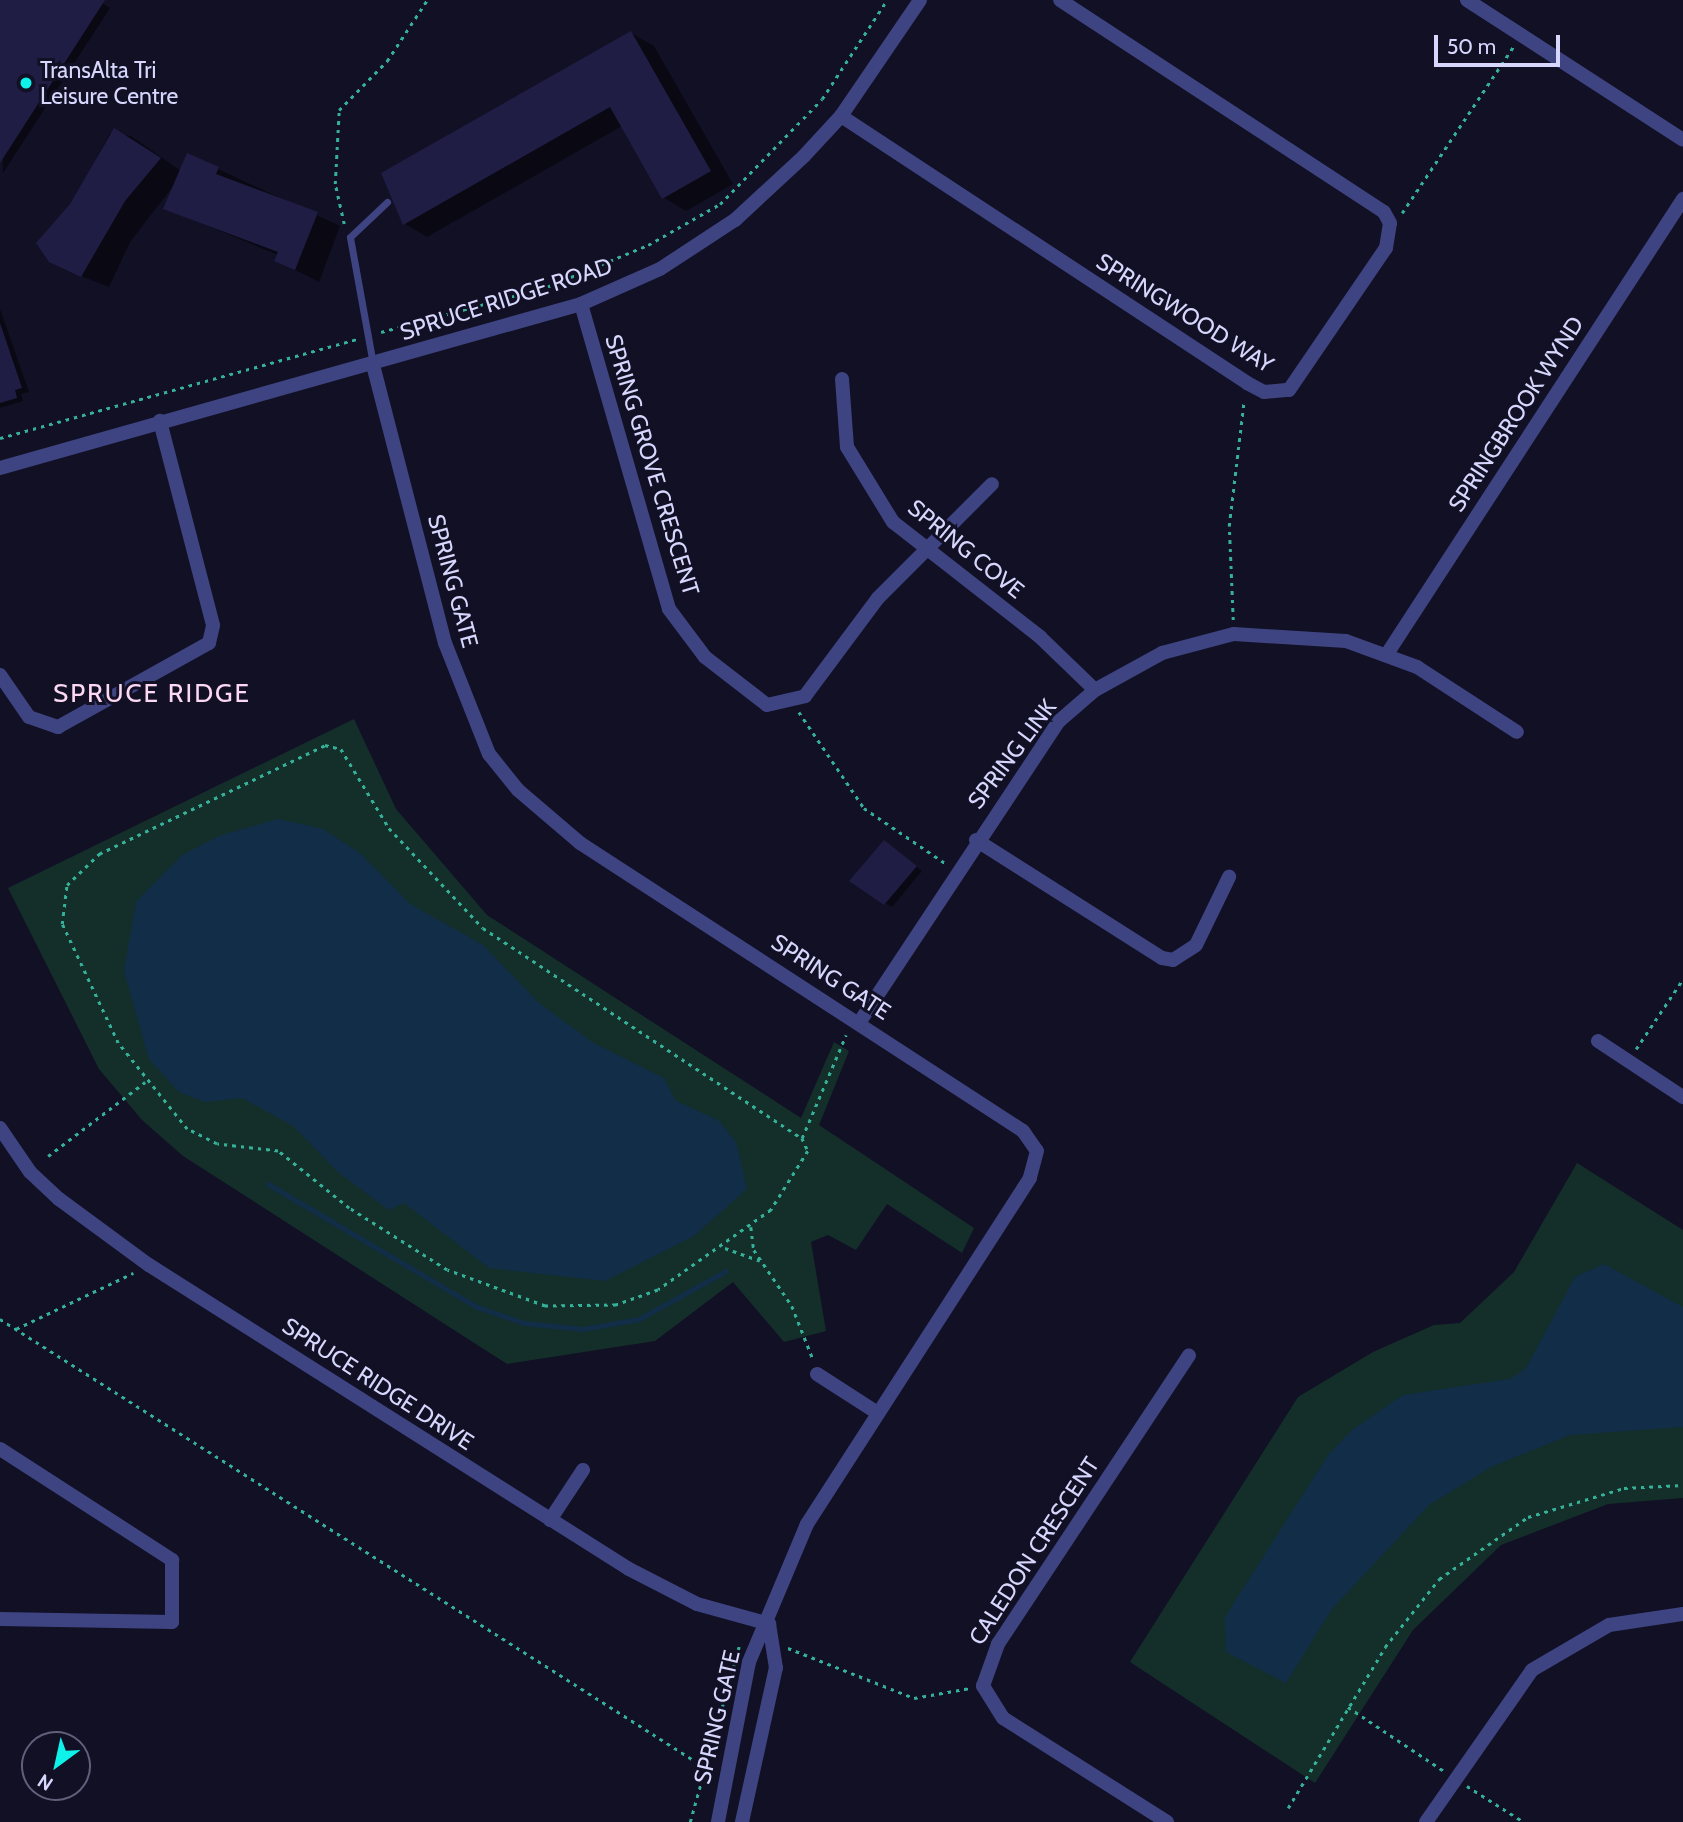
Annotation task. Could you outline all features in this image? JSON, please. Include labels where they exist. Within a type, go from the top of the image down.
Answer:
[{"type":"street","name":"SPRUCE RIDGE ROAD","points":[[0,468],[160,421],[373,365],[581,304],[701,244],[769,190],[841,116],[920,0]]},
{"type":"street","points":[[1060,0],[1375,203],[1390,223]]},
{"type":"street","points":[[1467,0],[1683,140]]},
{"type":"street","name":"SPRINGWOOD WAY","points":[[841,116],[1247,383],[1278,393],[1298,382],[1386,248],[1390,223]]},
{"type":"street","name":"SPRINGBROOK WYND","points":[[1387,654],[1683,199]]},
{"type":"street","name":"SPRING GROVE CRESCENT","points":[[581,304],[669,609],[722,672],[767,705],[793,704]]},
{"type":"street","name":"SPRING GATE","points":[[373,365],[445,643],[489,754],[518,790],[580,843],[1023,1130],[1037,1151],[1030,1178],[876,1412],[807,1524],[769,1624],[755,1647],[718,1822]]},
{"type":"street","name":"SPRING COVE","points":[[842,379],[840,415],[866,488],[924,549],[1040,637],[1095,690]]},
{"type":"street","points":[[0,675],[29,717],[58,727],[209,643],[213,625],[160,421]]},
{"type":"street","points":[[793,704],[924,549],[992,484]]},
{"type":"street","name":"SPRING LINK","points":[[859,1023],[976,840],[1058,722],[1095,690],[1162,653],[1234,634],[1307,636],[1387,654],[1517,732]]},
{"type":"street","points":[[976,840],[1162,958],[1173,960],[1196,945],[1229,877]]},
{"type":"street","points":[[1598,1041],[1683,1097]]},
{"type":"street","name":"SPRUCE RIDGE DRIVE","points":[[0,1128],[30,1172],[59,1199],[149,1265],[550,1520],[663,1588],[769,1624]]},
{"type":"street","name":"CALEDON CRESCENT","points":[[983,1686],[998,1644],[1189,1355]]},
{"type":"street","points":[[817,1374],[876,1412]]},
{"type":"street","points":[[0,1449],[172,1560],[172,1622],[0,1619]]},
{"type":"street","points":[[550,1520],[583,1470]]},
{"type":"street","points":[[1426,1822],[1510,1693],[1561,1648],[1609,1625],[1683,1614]]},
{"type":"street","name":"SPRING GATE","points":[[742,1822],[776,1668],[769,1624]]},
{"type":"street","points":[[983,1686],[1003,1718],[1167,1822]]},
{"type":"lane","points":[[373,365],[350,237],[387,202]]},
{"type":"path","points":[[350,237],[335,184],[334,123],[347,96],[387,61],[426,1],[421,0]]},
{"type":"path","points":[[0,439],[547,287],[648,244],[720,204],[822,99],[887,0]]},
{"type":"path","points":[[1390,223],[1412,205],[1520,35]]},
{"type":"path","points":[[1234,634],[1229,526],[1247,383]]},
{"type":"path","points":[[793,704],[864,808],[957,870]]},
{"type":"path","points":[[325,745],[341,749],[388,828],[483,928],[802,1138],[808,1151],[795,1178],[751,1227],[723,1248],[637,1299],[566,1309],[516,1300],[423,1255],[278,1150],[197,1136],[145,1082],[118,1043],[66,935],[67,885],[99,854],[325,745]]},
{"type":"path","points":[[1628,1061],[1683,979]]},
{"type":"path","points":[[802,1138],[834,1057],[859,1023]]},
{"type":"path","points":[[48,1156],[145,1082]]},
{"type":"path","points":[[751,1227],[763,1263],[792,1306],[817,1374]]},
{"type":"path","points":[[723,1248],[763,1263]]},
{"type":"path","points":[[16,1329],[149,1265]]},
{"type":"path","points":[[0,1319],[703,1766]]},
{"type":"path","points":[[1288,1808],[1346,1706],[1412,1608],[1485,1542],[1570,1501],[1624,1488],[1683,1485]]},
{"type":"path","points":[[690,1822],[735,1646],[755,1647]]},
{"type":"path","points":[[771,1648],[826,1658],[914,1698],[983,1686]]},
{"type":"path","points":[[1346,1706],[1524,1822]]},
{"type":"green space","points":[[354,719],[396,809],[487,915],[801,1118],[834,1042],[849,1051],[819,1125],[974,1228],[962,1253],[887,1204],[856,1250],[828,1235],[811,1242],[826,1331],[784,1342],[733,1282],[655,1341],[507,1364],[183,1156],[142,1120],[99,1069],[8,888]]},
{"type":"green space","points":[[1577,1163],[1683,1230],[1683,1498],[1608,1504],[1501,1545],[1413,1630],[1315,1783],[1130,1662],[1298,1397],[1373,1352],[1434,1325],[1460,1323],[1514,1272]]},
{"type":"water","points":[[278,819],[323,829],[361,854],[410,904],[483,945],[539,1003],[592,1042],[664,1078],[676,1101],[718,1120],[736,1142],[747,1189],[694,1236],[605,1281],[489,1268],[404,1203],[389,1210],[339,1173],[293,1126],[242,1098],[205,1102],[179,1092],[149,1059],[124,971],[136,902],[182,855],[219,836]]},
{"type":"water","points":[[1604,1264],[1683,1307],[1683,1427],[1570,1435],[1491,1467],[1429,1505],[1332,1609],[1286,1683],[1226,1652],[1225,1617],[1328,1455],[1352,1430],[1403,1395],[1510,1379],[1526,1368],[1575,1277]]},
{"type":"building","name":"TransAlta Tri Leisure Centre","points":[[0,0],[105,0],[0,163]]},
{"type":"building","points":[[631,31],[711,171],[662,199],[610,107],[403,225],[381,173]]},
{"type":"building","points":[[114,128],[161,158],[125,201],[81,277],[49,262],[36,243],[70,204]]},
{"type":"building","points":[[187,153],[219,167],[216,174],[318,212],[295,270],[274,261],[278,252],[163,209]]},
{"type":"building","points":[[0,323],[22,388],[15,390],[17,398],[0,403]]},
{"type":"building","points":[[884,840],[917,866],[884,905],[849,881]]},
{"type":"waterway","points":[[268,1184],[477,1307],[524,1323],[583,1329],[639,1319],[726,1271]]},
{"type":"place","name":"TransAlta Tri Leisure Centre","points":[[26,83]]},
{"type":"district","name":"SPRUCE RIDGE","points":[[152,694]]}]
